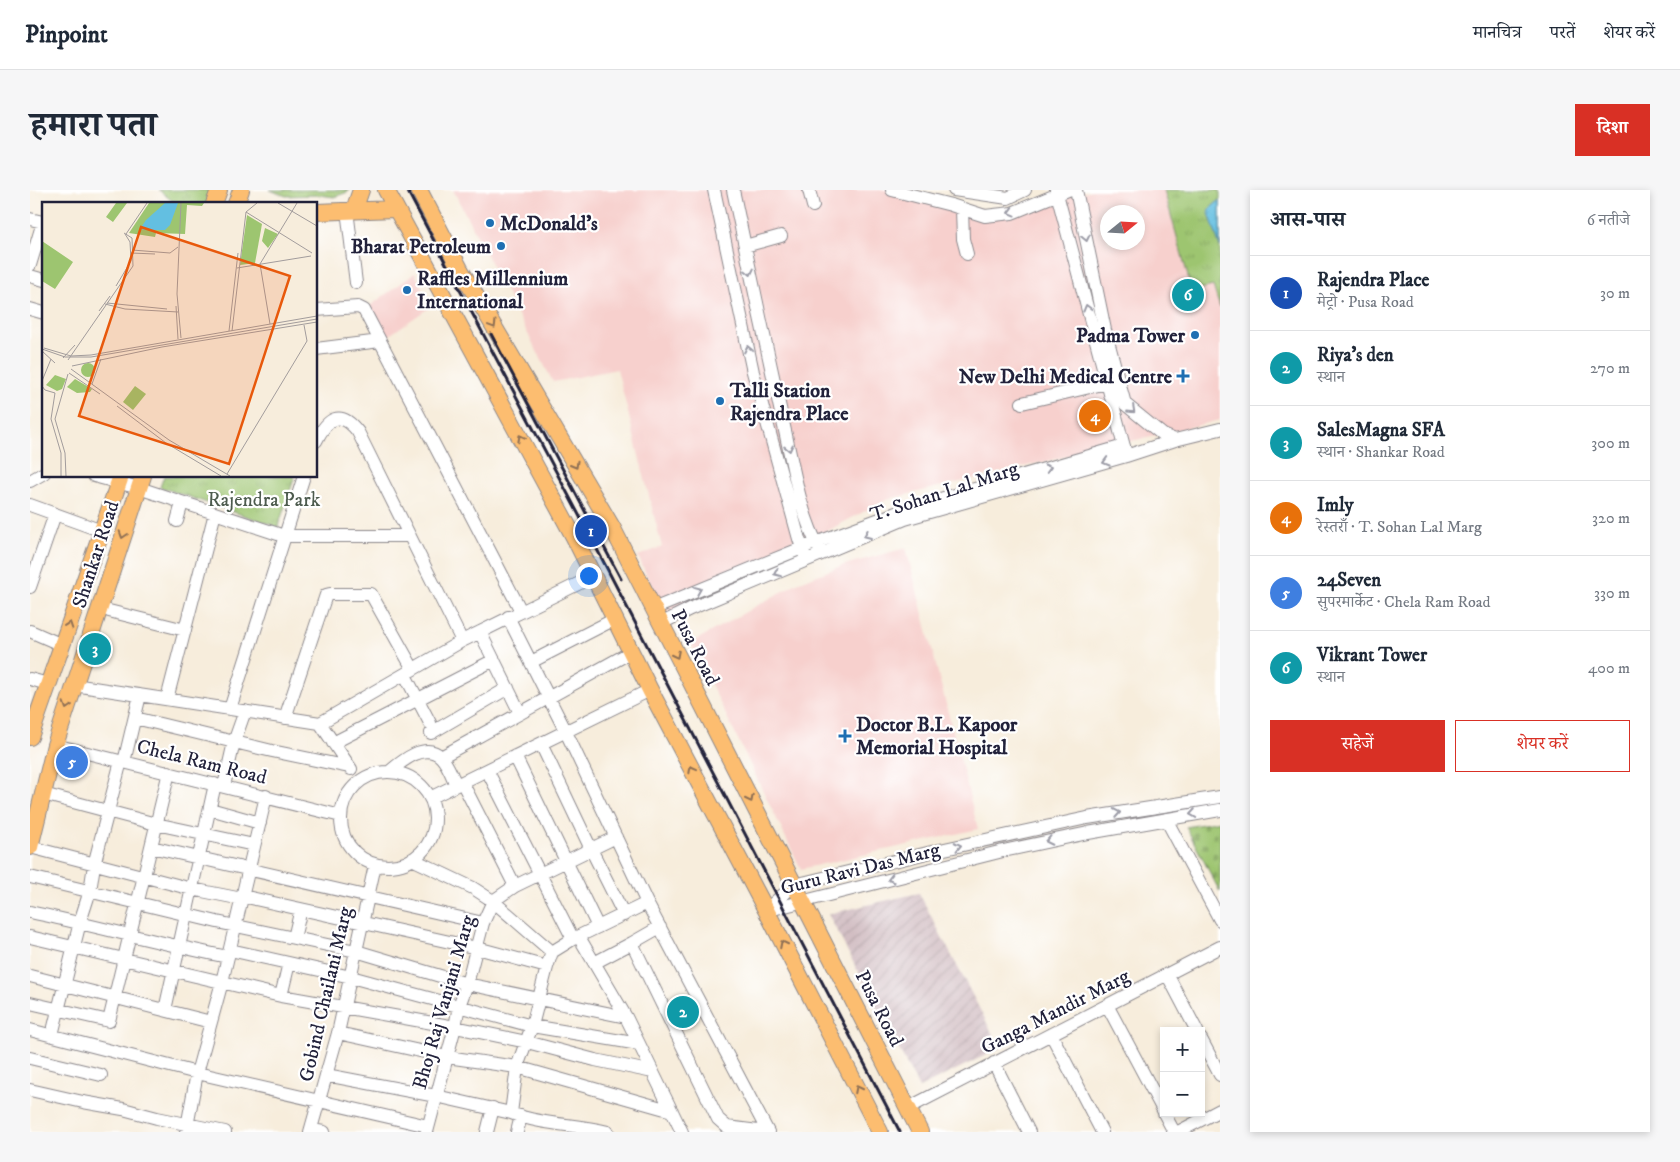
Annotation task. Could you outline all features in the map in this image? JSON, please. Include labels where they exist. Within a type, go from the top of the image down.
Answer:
[{"type":"main road","points":[[237,202],[241,190]]},
{"type":"main road","points":[[351,210],[361,190]]},
{"type":"main road","points":[[386,190],[594,576],[650,690],[880,1132]]},
{"type":"main road","name":"Pusa Road","points":[[419,190],[460,269],[612,527],[920,1132]]},
{"type":"main road","points":[[318,212],[395,209]]},
{"type":"main road","name":"Shankar Road","points":[[30,735],[119,480]]},
{"type":"main road","name":"Shankar Road","points":[[30,847],[54,745],[141,482]]},
{"type":"street","points":[[714,190],[725,250],[753,372],[807,561]]},
{"type":"street","points":[[733,190],[798,489],[810,530],[819,549]]},
{"type":"street","points":[[809,190],[813,206]]},
{"type":"street","points":[[892,190],[985,216],[1012,213],[1060,192],[1125,451]]},
{"type":"street","points":[[954,190],[1008,198],[1025,190]]},
{"type":"street","points":[[1076,190],[1105,330],[1125,404],[1155,429],[1175,440]]},
{"type":"street","points":[[962,209],[963,238],[967,254]]},
{"type":"street","points":[[351,210],[356,282]]},
{"type":"street","points":[[30,265],[42,225]]},
{"type":"street","points":[[745,246],[780,236]]},
{"type":"street","points":[[318,310],[360,307],[380,341],[521,611]]},
{"type":"street","points":[[318,349],[380,341]]},
{"type":"street","points":[[753,372],[771,368]]},
{"type":"street","points":[[1022,403],[1107,383]]},
{"type":"street","points":[[318,438],[326,424],[334,419],[340,419],[352,424],[358,432],[462,641]]},
{"type":"street","name":"T. Sohan Lal Marg","points":[[653,609],[802,548],[819,549],[905,519],[1125,451],[1220,429]]},
{"type":"street","points":[[30,481],[42,474]]},
{"type":"street","points":[[106,478],[141,482],[182,503],[284,536],[410,536]]},
{"type":"street","points":[[230,709],[303,478]]},
{"type":"street","points":[[177,520],[182,503]]},
{"type":"street","points":[[30,505],[102,531]]},
{"type":"street","points":[[167,699],[215,513]]},
{"type":"street","points":[[30,587],[55,514]]},
{"type":"street","name":"T. Sohan Lal Marg","points":[[660,624],[690,609],[807,561],[819,549]]},
{"type":"street","points":[[74,684],[320,723],[462,641],[594,576]]},
{"type":"street","points":[[285,718],[326,595],[330,594],[371,594],[409,672],[417,699],[430,728],[508,688]]},
{"type":"street","points":[[109,610],[158,618],[185,630]]},
{"type":"street","points":[[508,617],[566,732],[647,903],[767,1132]]},
{"type":"street","points":[[531,662],[615,619]]},
{"type":"street","points":[[30,632],[62,644]]},
{"type":"street","points":[[480,632],[520,713]]},
{"type":"street","points":[[441,757],[631,652]]},
{"type":"street","points":[[333,743],[494,660]]},
{"type":"street","points":[[30,679],[48,684]]},
{"type":"street","points":[[432,797],[650,690]]},
{"type":"street","points":[[52,1035],[80,922],[90,891],[94,865],[140,695]]},
{"type":"street","points":[[164,1010],[210,809],[245,711]]},
{"type":"street","points":[[134,718],[350,767]]},
{"type":"street","points":[[320,723],[359,782]]},
{"type":"street","points":[[541,744],[590,849],[624,915]]},
{"type":"street","name":"Chela Ram Road","points":[[54,745],[341,816]]},
{"type":"street","points":[[389,772],[414,754],[428,752],[435,753],[441,757],[459,784],[515,886]]},
{"type":"street","points":[[514,756],[598,927]]},
{"type":"street","points":[[487,770],[576,938],[596,962],[626,1017],[682,1132]]},
{"type":"street","points":[[30,1003],[109,1021],[169,772]]},
{"type":"street","points":[[389,772],[406,775],[420,784],[432,797],[435,825],[430,841],[421,854],[407,863],[391,867],[375,865],[362,858],[350,847],[342,832],[341,816],[345,800],[359,782],[374,774],[389,772]]},
{"type":"street","points":[[43,794],[156,824],[254,846]]},
{"type":"street","points":[[186,1128],[197,1073],[229,954],[266,796]]},
{"type":"street","name":"Guru Ravi Das Marg","points":[[766,910],[794,885],[1067,822],[1220,797]]},
{"type":"street","points":[[210,809],[260,823]]},
{"type":"street","name":"Guru Ravi Das Marg","points":[[766,910],[1012,849],[1088,833],[1220,810]]},
{"type":"street","points":[[1166,819],[1220,920]]},
{"type":"street","name":"Bhoj Raj Vanjani Marg","points":[[428,1129],[456,1027],[459,1006],[467,984],[483,923],[493,901],[515,886],[616,837]]},
{"type":"street","points":[[30,847],[192,889],[362,922],[477,948],[547,967]]},
{"type":"street","points":[[151,847],[483,923]]},
{"type":"street","points":[[412,860],[473,888],[493,901],[552,952]]},
{"type":"street","name":"Gobind Chailani Marg","points":[[315,1131],[319,1100],[338,1033],[375,865]]},
{"type":"street","points":[[30,877],[186,915],[356,951],[467,984],[626,1017]]},
{"type":"street","points":[[810,917],[819,897]]},
{"type":"street","points":[[517,1132],[517,1067],[532,1026],[552,952],[647,903]]},
{"type":"street","points":[[294,938],[301,909]]},
{"type":"street","points":[[30,912],[80,922],[178,947],[289,963],[351,977],[532,1026],[639,1044]]},
{"type":"street","points":[[596,962],[660,927]]},
{"type":"street","points":[[30,937],[281,996],[456,1027],[653,1072]]},
{"type":"street","points":[[632,943],[718,1119],[727,1127],[767,1132]]},
{"type":"street","name":"Ganga Mandir Marg","points":[[908,1108],[1220,946]]},
{"type":"street","points":[[281,996],[289,963]]},
{"type":"street","points":[[1167,974],[1195,1027]]},
{"type":"street","points":[[30,976],[212,1022]]},
{"type":"street","points":[[1107,1005],[1160,1105]]},
{"type":"street","points":[[30,1030],[197,1073],[319,1100],[428,1129]]},
{"type":"street","points":[[338,1033],[447,1057],[517,1067],[672,1110]]},
{"type":"street","points":[[1051,1034],[1102,1132]]},
{"type":"street","points":[[1205,1047],[1220,1075]]},
{"type":"street","points":[[30,1058],[101,1075]]},
{"type":"street","points":[[994,1063],[1029,1132]]},
{"type":"street","points":[[326,1075],[493,1108],[544,1127],[600,1131]]},
{"type":"street","points":[[30,1090],[83,1102],[111,1106],[186,1128],[225,1132]]},
{"type":"street","points":[[487,1132],[493,1108]]},
{"type":"street","points":[[1167,1117],[1176,1132],[1220,1110]]},
{"type":"shaded area","points":[[453,190],[893,190],[989,218],[1092,190],[1164,190],[1192,291],[1213,286],[1220,308],[1220,420],[888,499],[665,616],[638,556],[662,547],[617,369],[553,382]]},
{"type":"shaded area","name":"Raffles Millennium International","points":[[415,273],[430,307],[388,336],[367,308]]},
{"type":"shaded area","name":"Doctor B.L. Kapoor Memorial Hospital","points":[[906,548],[978,829],[801,869],[691,643],[797,583],[844,565]]},
{"type":"shaded area","points":[[919,893],[1000,1048],[919,1088],[828,914]]},
{"type":"green space","points":[[159,190],[214,190],[210,202],[174,202]]},
{"type":"green space","points":[[270,190],[349,190],[334,197],[320,195],[286,196]]},
{"type":"green space","points":[[1164,190],[1220,190],[1220,308],[1213,286],[1192,291]]},
{"type":"green space","name":"Rajendra Park","points":[[163,478],[294,478],[278,527],[160,487]]},
{"type":"green space","points":[[1220,821],[1220,892],[1186,827]]},
{"type":"water","points":[[1220,200],[1220,247],[1208,210]]},
{"type":"railway","points":[[407,190],[588,532],[900,1132]]},
{"type":"railway","points":[[491,334],[621,579]]},
{"type":"place","name":"McDonald's","points":[[490,223]]},
{"type":"place","name":"Bharat Petroleum","points":[[501,246]]},
{"type":"place","name":"Raffles Millennium International","points":[[407,290]]},
{"type":"place","name":"Vikrant Tower","points":[[1188,295]]},
{"type":"place","name":"Padma Tower","points":[[1195,335]]},
{"type":"place","name":"New Delhi Medical Centre","points":[[1183,376]]},
{"type":"place","name":"Talli Station Rajendra Place","points":[[720,401]]},
{"type":"place","name":"Imly","points":[[1095,416]]},
{"type":"place","name":"Rajendra Place","points":[[591,531]]},
{"type":"place","name":"SalesMagna SFA","points":[[95,649]]},
{"type":"place","name":"Doctor B.L. Kapoor Memorial Hospital","points":[[845,736]]},
{"type":"place","name":"24Seven","points":[[72,762]]},
{"type":"place","name":"Riya's den","points":[[683,1012]]}]
